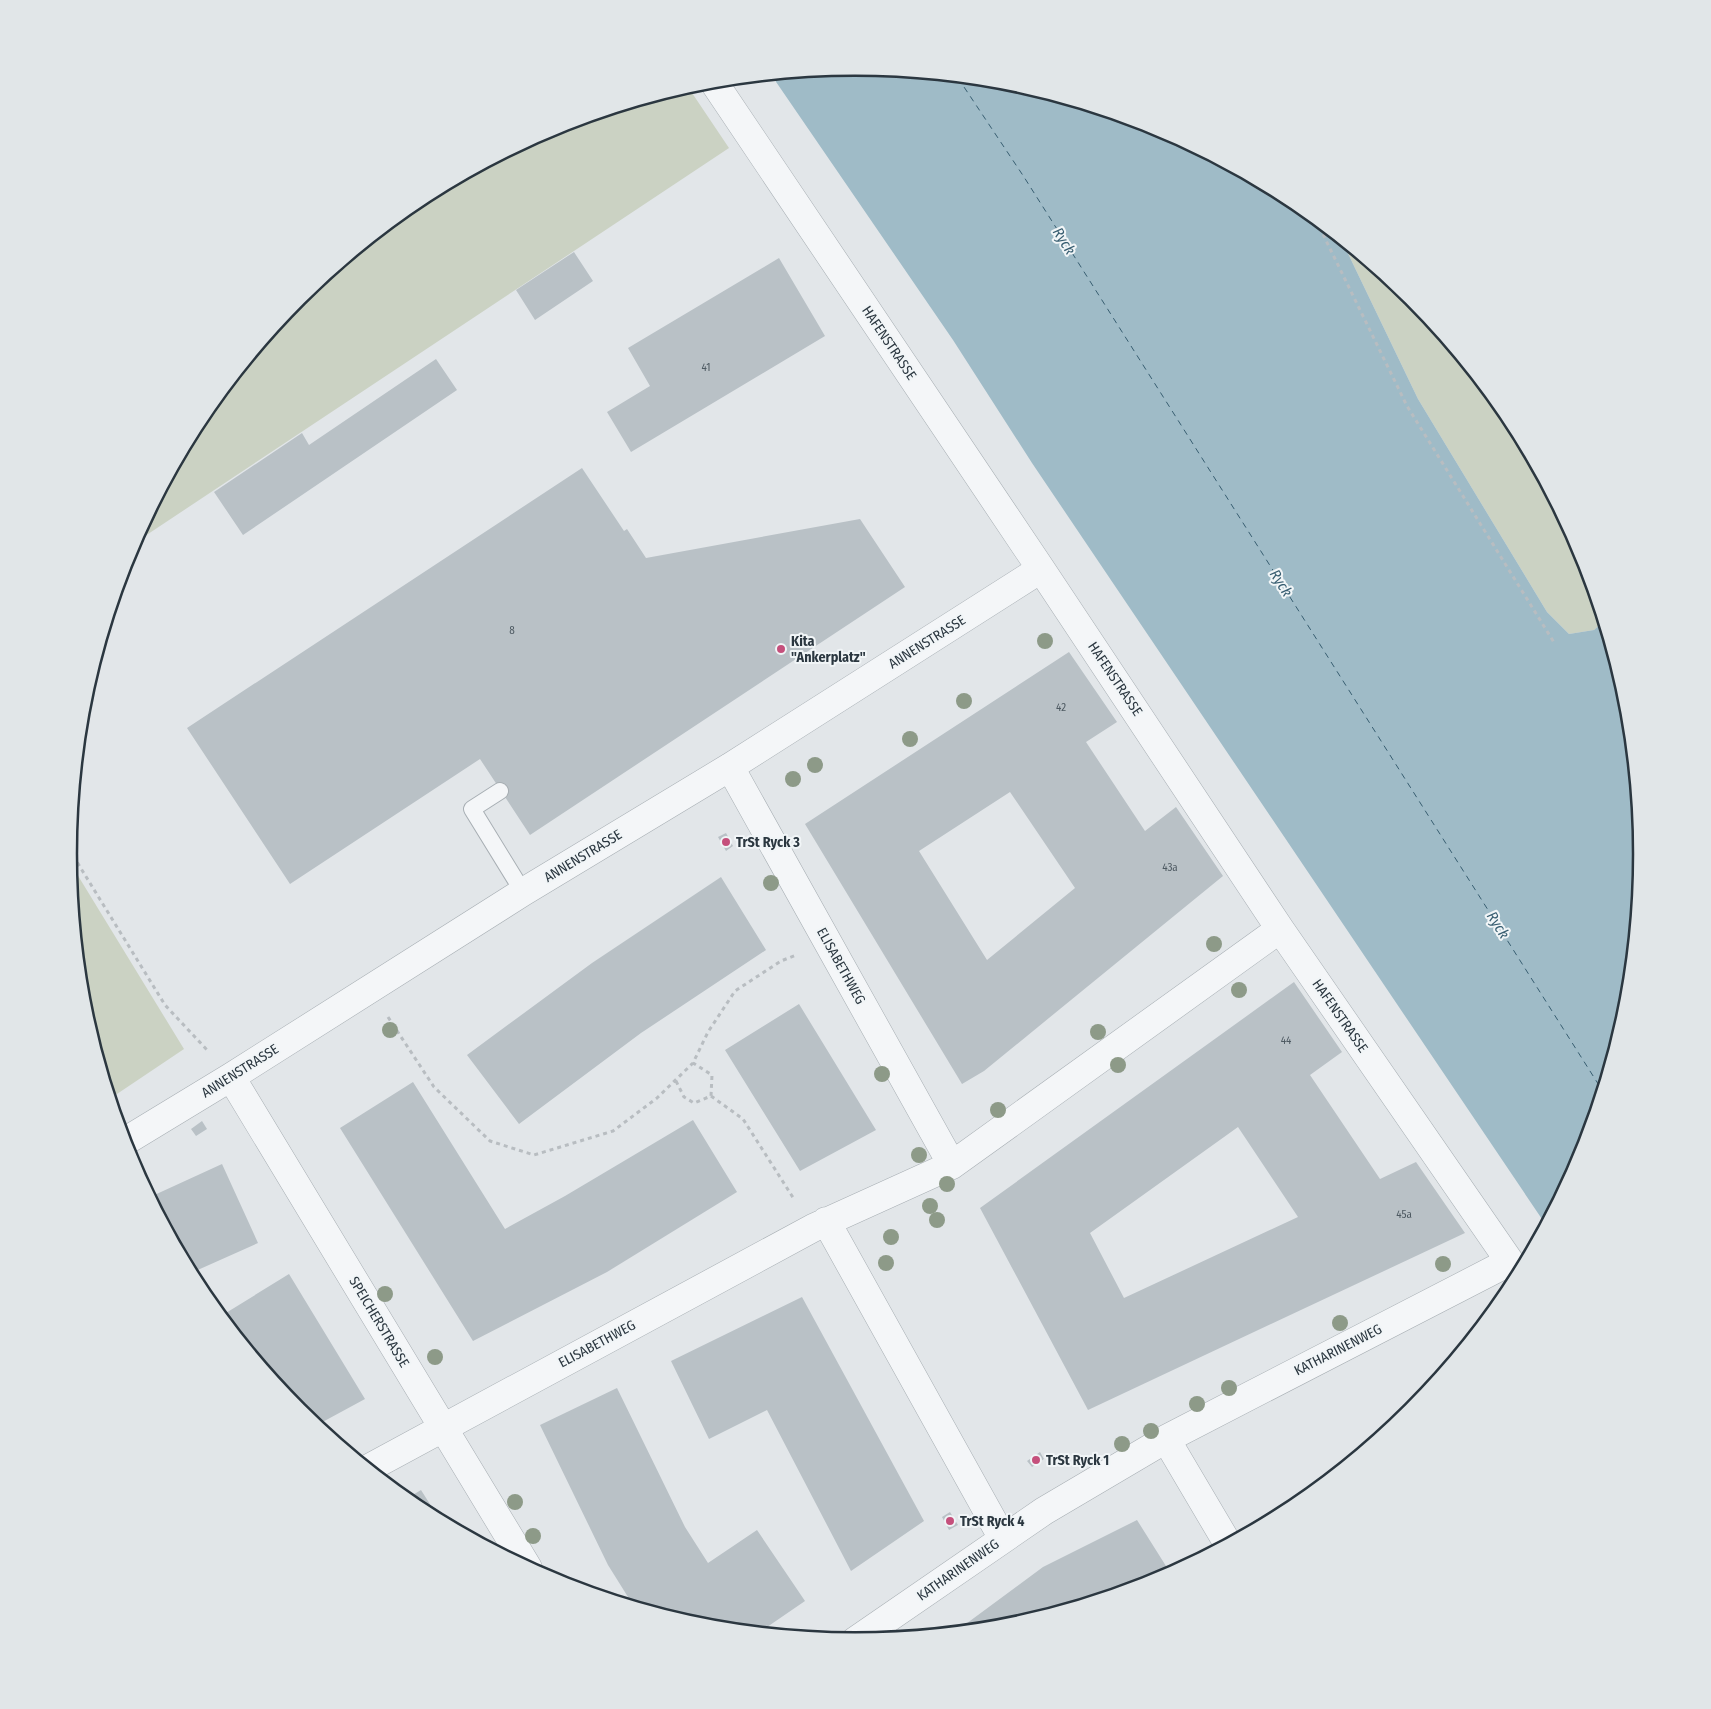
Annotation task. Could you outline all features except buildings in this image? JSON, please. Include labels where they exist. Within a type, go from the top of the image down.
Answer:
[{"type":"street","name":"HAFENSTRASSE","points":[[718,89],[1041,569],[1280,929],[1514,1268]]},
{"type":"street","name":"ANNENSTRASSE","points":[[131,1138],[231,1077],[523,892],[730,767],[1041,569]]},
{"type":"street","name":"ELISABETHWEG","points":[[730,767],[952,1165]]},
{"type":"street","name":"ELISABETHWEG","points":[[374,1465],[819,1225],[952,1165],[1280,929]]},
{"type":"street","name":"SPEICHERSTRASSE","points":[[231,1077],[521,1557]]},
{"type":"street","points":[[819,1225],[1003,1539]]},
{"type":"street","name":"KATHARINENWEG","points":[[867,1633],[1044,1511],[1166,1439],[1514,1268]]},
{"type":"street","points":[[1166,1439],[1225,1539]]},
{"type":"lane","points":[[500,791],[472,809],[523,892]]},
{"type":"path","points":[[1322,232],[1407,406],[1555,644]]},
{"type":"path","points":[[77,863],[165,1005],[231,1077]]},
{"type":"path","points":[[370,989],[434,1087],[490,1141],[534,1155],[613,1131],[657,1098],[693,1064],[708,1032],[735,990],[781,961],[828,942]]},
{"type":"path","points":[[693,1064],[712,1075],[711,1096]]},
{"type":"path","points":[[676,1080],[684,1097],[694,1103],[711,1096]]},
{"type":"path","points":[[711,1096],[744,1119],[819,1225]]},
{"type":"green space","points":[[693,94],[729,148],[146,535],[182,465],[208,422],[270,341],[342,269],[423,207],[511,157],[558,135],[605,118]]},
{"type":"green space","points":[[1347,251],[1369,269],[1406,304],[1441,341],[1503,422],[1553,510],[1575,557],[1599,626],[1594,630],[1569,634],[1547,612],[1418,399]]},
{"type":"green space","points":[[78,875],[184,1049],[116,1095],[92,1006],[84,956]]},
{"type":"water","name":"Ryck","points":[[856,76],[906,78],[957,83],[1007,91],[1057,103],[1153,135],[1245,181],[1288,207],[1347,251],[1418,399],[1547,612],[1569,634],[1594,630],[1599,626],[1619,703],[1627,753],[1634,854],[1632,905],[1627,956],[1619,1006],[1607,1056],[1575,1152],[1542,1219],[1032,463],[953,340],[775,81]]},
{"type":"ferry route","points":[[962,84],[1024,177],[1598,1084]]},
{"type":"place","name":"Kita \"Ankerplatz\"","points":[[781,649]]},
{"type":"place","name":"TrSt Ryck 3","points":[[726,842]]},
{"type":"place","name":"TrSt Ryck 1","points":[[1036,1460]]},
{"type":"place","name":"TrSt Ryck 4","points":[[950,1521]]}]
